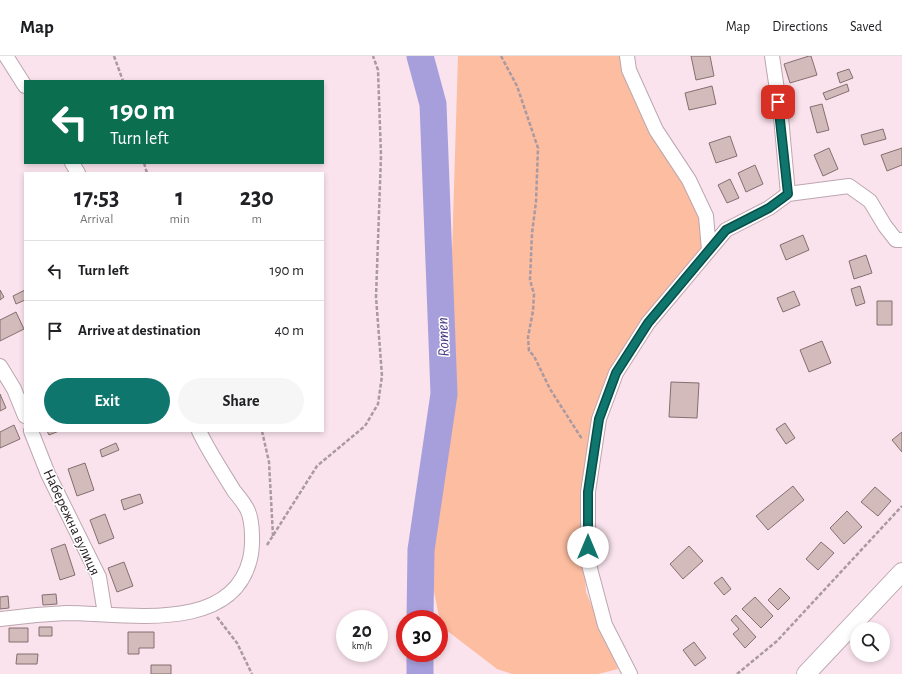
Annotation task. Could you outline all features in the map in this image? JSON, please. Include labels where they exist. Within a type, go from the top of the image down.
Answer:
[{"type":"main road","points":[[806,674],[902,572]]},
{"type":"street","points":[[6,56],[24,84]]},
{"type":"street","points":[[627,56],[629,70],[656,130],[689,180],[706,216],[709,250]]},
{"type":"street","points":[[772,56],[788,194]]},
{"type":"street","points":[[630,674],[605,625],[588,561],[588,492],[592,460],[599,419],[616,373],[648,323],[726,230],[769,208],[788,194],[849,186],[870,201],[885,226],[896,240],[902,240]]},
{"type":"street","points":[[0,366],[14,389],[24,414]]},
{"type":"street","name":"Набережна вулиця","points":[[31,432],[48,474],[99,577],[105,614]]},
{"type":"street","points":[[0,619],[66,613],[146,617],[194,612],[208,606],[233,591],[247,573],[253,547],[248,512],[206,447],[199,432]]},
{"type":"path","points":[[114,56],[122,80]]},
{"type":"path","points":[[262,551],[317,466],[365,426],[378,404],[382,376],[376,297],[381,156],[378,70],[373,56]]},
{"type":"path","points":[[501,56],[517,86],[538,148],[536,202],[532,233],[530,280],[534,294],[533,311],[528,336],[529,351],[534,356],[550,389],[572,422],[592,460]]},
{"type":"path","points":[[262,432],[269,462],[273,536]]},
{"type":"path","points":[[737,674],[777,641],[902,506]]},
{"type":"path","points":[[208,606],[237,643],[252,674]]},
{"type":"shaded area","points":[[458,56],[623,56],[708,218],[704,248],[616,385],[588,457],[581,516],[586,592],[618,669],[598,674],[512,674],[497,669],[448,631],[448,610],[438,610],[426,553],[443,468],[453,403],[450,318]]},
{"type":"building","points":[[691,56],[710,56],[714,76],[696,80]]},
{"type":"building","points":[[811,56],[817,75],[790,83],[784,64]]},
{"type":"building","points":[[849,69],[853,78],[840,83],[837,73]]},
{"type":"building","points":[[847,84],[849,91],[826,100],[823,93]]},
{"type":"building","points":[[712,86],[716,104],[689,110],[685,93]]},
{"type":"building","points":[[822,104],[829,130],[817,133],[810,107]]},
{"type":"building","points":[[883,129],[886,139],[864,145],[861,135]]},
{"type":"building","points":[[730,136],[737,156],[716,163],[709,143]]},
{"type":"building","points":[[829,148],[838,169],[823,176],[814,155]]},
{"type":"building","points":[[902,148],[902,165],[887,171],[881,155]]},
{"type":"building","points":[[755,165],[763,184],[746,192],[738,173]]},
{"type":"building","points":[[730,179],[739,198],[727,203],[718,185]]},
{"type":"building","points":[[803,235],[809,250],[786,260],[780,245]]},
{"type":"building","points":[[866,255],[872,273],[854,279],[849,261]]},
{"type":"building","points":[[860,286],[865,303],[856,306],[851,289]]},
{"type":"building","points":[[0,290],[4,297],[0,300]]},
{"type":"building","points":[[24,290],[24,300],[16,304],[13,296]]},
{"type":"building","points":[[794,291],[800,305],[783,312],[777,298]]},
{"type":"building","points":[[877,301],[892,301],[892,325],[877,325]]},
{"type":"building","points":[[16,312],[24,329],[0,341],[0,320]]},
{"type":"building","points":[[822,341],[831,363],[809,372],[800,350]]},
{"type":"building","points":[[671,382],[699,383],[697,418],[669,417]]},
{"type":"building","points":[[0,394],[6,408],[0,411]]},
{"type":"building","points":[[785,423],[795,438],[786,444],[776,429]]},
{"type":"building","points":[[14,425],[20,439],[0,448],[0,432]]},
{"type":"building","points":[[48,432],[56,432],[49,435]]},
{"type":"building","points":[[902,432],[902,452],[892,440]]},
{"type":"building","points":[[116,443],[119,450],[102,457],[100,450]]},
{"type":"building","points":[[85,463],[94,490],[77,496],[68,469]]},
{"type":"building","points":[[793,486],[804,500],[768,530],[756,516]]},
{"type":"building","points":[[875,487],[891,501],[878,516],[861,502]]},
{"type":"building","points":[[140,494],[143,503],[124,510],[121,500]]},
{"type":"building","points":[[847,511],[862,527],[844,544],[830,528]]},
{"type":"building","points":[[105,514],[114,538],[99,544],[90,520]]},
{"type":"building","points":[[821,542],[834,553],[818,570],[806,559]]},
{"type":"building","points":[[65,544],[75,575],[60,580],[51,549]]},
{"type":"building","points":[[689,546],[703,561],[683,579],[670,564]]},
{"type":"building","points":[[124,562],[133,586],[117,592],[108,568]]},
{"type":"building","points":[[722,577],[731,589],[724,595],[714,583]]},
{"type":"building","points":[[780,588],[790,598],[778,610],[768,600]]},
{"type":"building","points":[[56,594],[57,604],[43,605],[42,595]]},
{"type":"building","points":[[8,596],[9,608],[0,609],[0,597]]},
{"type":"building","points":[[755,597],[773,616],[761,628],[742,609]]},
{"type":"building","points":[[736,615],[756,637],[745,648],[733,634],[739,629],[731,620]]},
{"type":"building","points":[[39,627],[52,627],[52,636],[39,636]]},
{"type":"building","points":[[9,628],[28,628],[28,642],[9,642]]},
{"type":"building","points":[[128,632],[154,632],[154,648],[139,648],[139,654],[128,654]]},
{"type":"building","points":[[694,642],[706,658],[695,666],[683,650]]},
{"type":"building","points":[[17,654],[38,654],[37,664],[16,664]]},
{"type":"building","points":[[151,665],[171,665],[171,674],[151,674]]},
{"type":"waterway","name":"Romen","points":[[420,56],[433,104],[444,394],[421,550],[420,610]]},
{"type":"waterway","name":"Romen","points":[[420,662],[420,674]]},
{"type":"route","points":[[588,547],[588,492],[599,419],[616,373],[648,323],[726,230],[769,208],[788,194],[778,102]]}]
